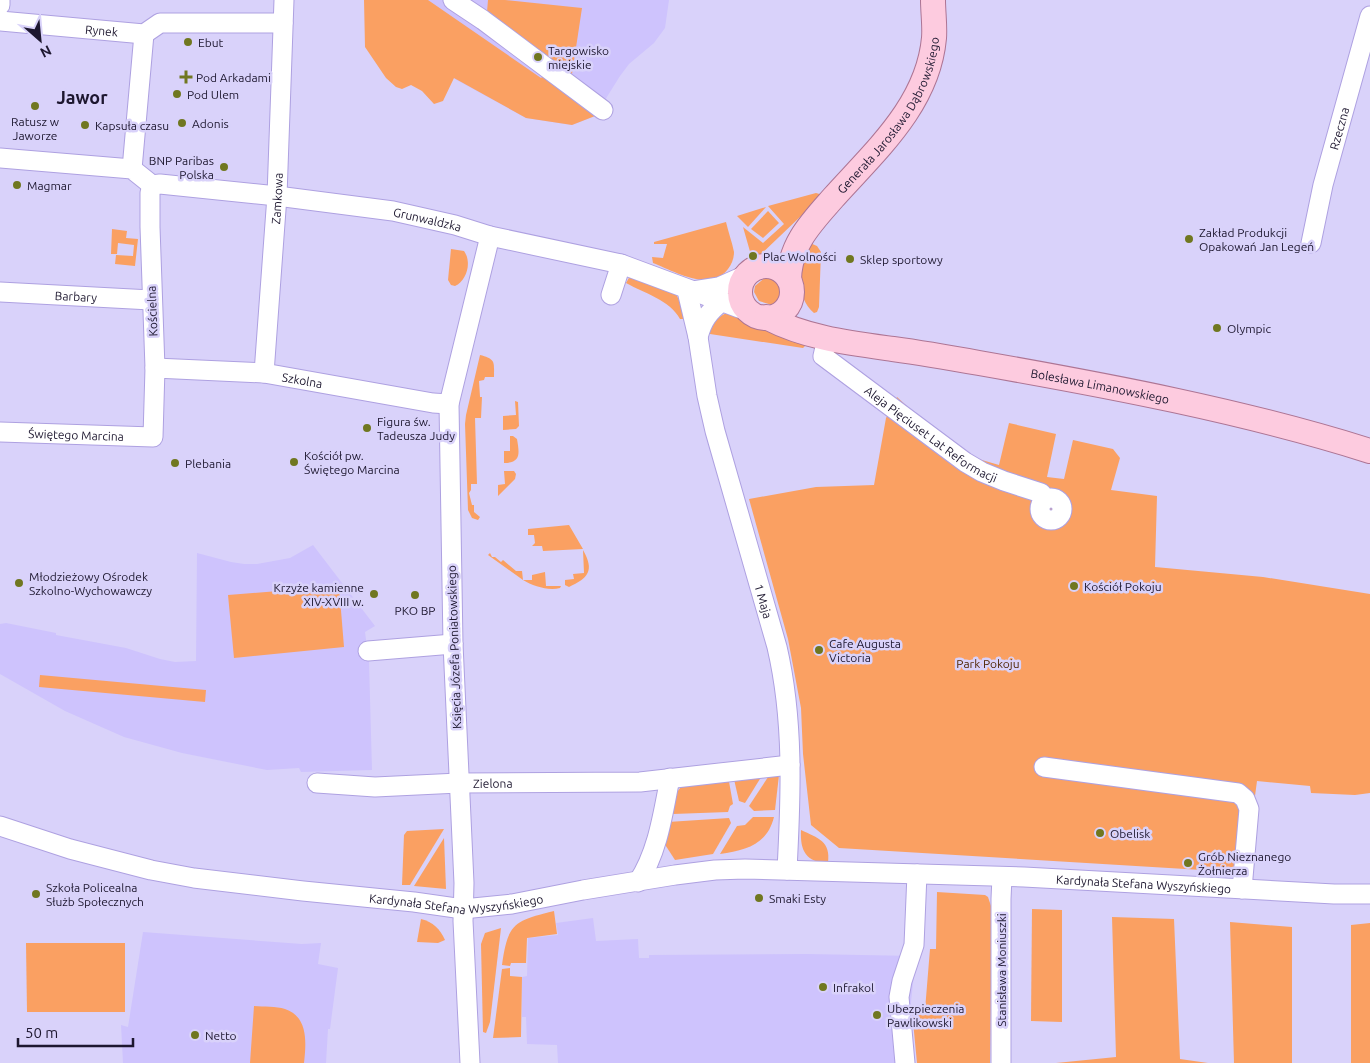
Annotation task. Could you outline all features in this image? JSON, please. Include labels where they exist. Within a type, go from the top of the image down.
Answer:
[{"type":"main road","name":"Generała Jarosława Dąbrowskiego","points":[[815,218],[898,126],[915,100],[928,70],[934,38],[933,0]]},
{"type":"main road","points":[[815,218],[751,271],[741,284],[740,294],[743,304],[758,315],[825,347]]},
{"type":"main road","points":[[758,315],[780,314],[789,304],[792,296],[792,287],[789,279],[789,268],[796,245],[815,218]]},
{"type":"main road","points":[[751,271],[765,266],[774,267],[789,279]]},
{"type":"main road","points":[[789,304],[825,347]]},
{"type":"main road","name":"Bolesława Limanowskiego","points":[[825,347],[961,359],[1070,379],[1282,426],[1370,451]]},
{"type":"street","points":[[0,0],[0,5]]},
{"type":"street","name":"Zamkowa","points":[[264,373],[277,196],[284,0]]},
{"type":"street","points":[[453,0],[483,20],[603,110]]},
{"type":"street","name":"Rzeczna","points":[[1310,243],[1323,186],[1370,16]]},
{"type":"street","name":"Rynek","points":[[0,21],[144,34]]},
{"type":"street","points":[[132,169],[144,34],[160,23],[283,23]]},
{"type":"street","points":[[0,158],[132,169],[152,185]]},
{"type":"street","name":"Grunwaldzka","points":[[152,185],[160,184],[277,196],[393,211],[455,225],[490,236],[621,264],[693,291]]},
{"type":"street","name":"Kościelna","points":[[152,185],[150,193],[151,300],[155,368],[153,437]]},
{"type":"street","name":"Księcia Józefa Poniatowskiego","points":[[470,1063],[453,644],[449,404],[490,236]]},
{"type":"street","points":[[612,295],[621,264]]},
{"type":"street","points":[[693,291],[719,287],[751,271]]},
{"type":"street","points":[[693,291],[758,315]]},
{"type":"street","name":"1 Maja","points":[[693,291],[688,294],[715,431],[777,647],[783,675],[790,765],[787,870]]},
{"type":"street","name":"Barbary","points":[[0,292],[151,300]]},
{"type":"street","points":[[698,337],[702,323],[708,314],[722,301]]},
{"type":"street","name":"Aleja Pięciuset Lat Reformacji","points":[[825,347],[965,462],[982,472],[1042,493],[1045,498]]},
{"type":"street","name":"Szkolna","points":[[155,368],[264,373],[433,403],[449,404]]},
{"type":"street","name":"Świętego Marcina","points":[[0,432],[153,437]]},
{"type":"street","points":[[368,651],[453,644]]},
{"type":"street","name":"Zielona","points":[[317,783],[375,787],[459,783],[640,782],[790,765]]},
{"type":"street","points":[[1044,767],[1238,793],[1245,799],[1249,809],[1242,889]]},
{"type":"street","points":[[638,882],[648,867],[662,818],[670,778]]},
{"type":"street","name":"Kardynała Stefana Wyszyńskiego","points":[[0,826],[79,851],[168,873],[303,892],[414,902],[463,909],[512,904],[583,890],[715,870],[745,868],[1002,877],[1334,894],[1370,894]]},
{"type":"street","points":[[905,1063],[899,997],[902,981],[914,946],[917,874]]},
{"type":"street","name":"Stanisława Moniuszki","points":[[1001,1063],[1000,899],[1002,877]]},
{"type":"shaded area","name":"Targowisko miejskie","points":[[413,0],[669,0],[665,28],[654,43],[629,64],[595,116],[572,125],[526,118],[453,78],[442,64]]},
{"type":"shaded area","points":[[313,545],[375,626],[365,632],[369,662],[372,770],[301,772],[299,768],[267,770],[182,753],[124,737],[65,711],[0,674],[0,624],[6,623],[56,633],[56,635],[126,648],[175,662],[196,661],[197,553],[231,562],[257,564],[290,558]]},
{"type":"shaded area","points":[[593,918],[596,941],[638,939],[639,958],[649,958],[649,955],[807,954],[916,956],[910,1011],[914,1063],[558,1063],[557,1045],[527,1044],[526,1017],[522,1017],[522,977],[527,976],[528,938],[558,935],[556,923]]},
{"type":"shaded area","points":[[143,932],[302,944],[321,943],[318,964],[338,968],[330,1029],[328,1029],[326,1063],[123,1063],[121,1025],[128,1027]]},
{"type":"green space","points":[[364,0],[428,0],[541,78],[546,73],[592,109],[595,116],[572,125],[526,118],[454,78],[443,101],[434,104],[422,91],[411,85],[402,89],[396,87],[386,78],[365,47]]},
{"type":"green space","points":[[488,0],[582,8],[572,74],[569,77],[487,12]]},
{"type":"green space","points":[[816,193],[823,195],[759,256],[751,255],[743,227],[763,243],[784,224],[768,206]]},
{"type":"green space","points":[[766,207],[748,227],[737,216]]},
{"type":"green space","points":[[768,211],[779,223],[763,238],[751,229]]},
{"type":"green space","points":[[726,222],[734,254],[729,267],[720,276],[702,280],[681,275],[653,263],[652,257],[663,258],[667,244],[654,244],[654,242]]},
{"type":"green space","points":[[112,229],[127,231],[126,238],[138,239],[135,266],[115,264],[116,255],[133,256],[134,245],[118,243],[117,254],[111,254]]},
{"type":"green space","points":[[808,244],[817,246],[821,252],[819,307],[817,312],[814,313],[807,306],[801,289],[803,262]]},
{"type":"green space","points":[[451,249],[464,251],[468,260],[463,280],[455,286],[451,285],[448,280]]},
{"type":"green space","points":[[630,276],[675,292],[681,304],[684,319],[680,319],[676,312],[663,302],[626,283]]},
{"type":"green space","points":[[767,276],[777,278],[781,285],[780,300],[772,305],[759,301],[754,292],[755,286]]},
{"type":"green space","points":[[728,313],[791,334],[805,346],[803,348],[710,334],[708,332],[716,320]]},
{"type":"green space","points":[[480,355],[489,358],[493,362],[494,377],[485,377],[484,380],[479,381],[480,397],[482,397],[481,418],[475,418],[477,484],[471,484],[469,493],[472,505],[474,505],[474,512],[480,517],[478,520],[472,518],[468,510],[465,424]]},
{"type":"green space","name":"Park Pokoju","points":[[897,397],[958,453],[999,465],[1009,423],[1056,434],[1047,477],[1064,479],[1073,440],[1113,449],[1120,458],[1111,490],[1157,496],[1155,567],[1263,577],[1370,594],[1370,793],[1355,795],[1311,793],[1310,786],[1257,781],[1255,796],[1242,809],[1235,872],[839,848],[811,825],[803,754],[801,708],[788,639],[749,499],[816,487],[874,485],[886,418]]},
{"type":"green space","points":[[515,401],[518,402],[519,426],[516,429],[503,430],[503,416],[516,415]]},
{"type":"green space","points":[[510,436],[517,439],[518,456],[517,459],[510,463],[504,463],[504,451],[510,451]]},
{"type":"green space","points":[[504,471],[514,471],[516,474],[515,479],[498,496],[498,485],[505,484]]},
{"type":"green space","points":[[569,525],[583,549],[543,551],[542,546],[532,546],[535,543],[534,535],[528,535],[528,529]]},
{"type":"green space","points":[[583,550],[589,563],[588,573],[569,587],[565,585],[565,580],[574,579],[573,574],[584,573]]},
{"type":"green space","points":[[490,553],[492,557],[501,562],[503,560],[516,571],[522,571],[523,580],[488,555]]},
{"type":"green space","points":[[545,572],[546,586],[561,586],[560,588],[541,587],[523,580],[532,580],[532,575]]},
{"type":"green space","points":[[339,586],[344,647],[234,658],[228,595]]},
{"type":"green space","points":[[40,675],[206,690],[205,702],[39,687]]},
{"type":"green space","points":[[765,771],[745,803],[739,801],[733,775]]},
{"type":"green space","points":[[770,774],[779,775],[775,810],[754,811],[749,806]]},
{"type":"green space","points":[[728,776],[733,804],[728,812],[673,814],[677,792],[684,783]]},
{"type":"green space","points":[[753,817],[774,817],[771,826],[761,840],[747,848],[720,854],[737,826],[745,825]]},
{"type":"green space","points":[[729,818],[731,823],[713,854],[675,860],[664,843],[668,822]]},
{"type":"green space","points":[[444,829],[410,885],[402,885],[404,835],[407,831]]},
{"type":"green space","points":[[801,830],[822,841],[827,850],[828,863],[814,860],[806,854],[803,849]]},
{"type":"green space","points":[[444,838],[446,889],[414,886]]},
{"type":"green space","points":[[937,892],[985,895],[988,897],[992,909],[990,1063],[917,1063],[912,1011],[925,1010],[930,949],[936,949]]},
{"type":"green space","points":[[1032,909],[1062,910],[1062,1022],[1031,1021]]},
{"type":"green space","points":[[554,911],[557,934],[527,938],[526,963],[511,963],[510,966],[502,965],[507,940],[515,926],[522,921]]},
{"type":"green space","points":[[1112,917],[1174,919],[1180,1059],[1208,1063],[1056,1063],[1116,1057]]},
{"type":"green space","points":[[421,919],[436,926],[445,940],[438,943],[417,942]]},
{"type":"green space","points":[[1230,922],[1292,927],[1292,1063],[1234,1063]]},
{"type":"green space","points":[[1370,923],[1370,1063],[1351,1063],[1351,925]]},
{"type":"green space","points":[[501,928],[490,1022],[486,1033],[483,1032],[481,944],[485,933]]},
{"type":"green space","points":[[26,943],[125,943],[125,1012],[27,1012]]},
{"type":"green space","points":[[510,968],[510,976],[522,977],[521,1037],[493,1038],[502,969]]},
{"type":"green space","points":[[254,1006],[285,1009],[298,1018],[304,1032],[304,1063],[250,1063]]},
{"type":"place","name":"Ebut","points":[[188,42]]},
{"type":"place","name":"Targowisko miejskie","points":[[538,57]]},
{"type":"place","name":"Pod Arkadami","points":[[186,77]]},
{"type":"place","name":"Pod Ulem","points":[[177,94]]},
{"type":"place","name":"Ratusz w Jaworze","points":[[35,106]]},
{"type":"place","name":"Adonis","points":[[182,123]]},
{"type":"place","name":"Kapsuła czasu","points":[[85,125]]},
{"type":"place","name":"BNP Paribas Polska","points":[[224,167]]},
{"type":"place","name":"Magmar","points":[[17,185]]},
{"type":"place","name":"Zakład Produkcji Opakowań Jan Legeń","points":[[1189,239]]},
{"type":"place","name":"Plac Wolności","points":[[753,256]]},
{"type":"place","name":"Sklep sportowy","points":[[850,259]]},
{"type":"place","name":"Olympic","points":[[1217,328]]},
{"type":"place","name":"Figura św. Tadeusza Judy","points":[[367,428]]},
{"type":"place","name":"Kościół pw. Świętego Marcina","points":[[294,462]]},
{"type":"place","name":"Plebania","points":[[175,463]]},
{"type":"place","name":"Młodzieżowy Ośrodek Szkolno-Wychowawczy","points":[[19,583]]},
{"type":"place","name":"Kościół Pokoju","points":[[1074,586]]},
{"type":"place","name":"Krzyże kamienne XIV-XVIII w.","points":[[374,594]]},
{"type":"place","name":"PKO BP","points":[[415,595]]},
{"type":"place","name":"Cafe Augusta Victoria","points":[[819,650]]},
{"type":"place","name":"Obelisk","points":[[1100,833]]},
{"type":"place","name":"Grób Nieznanego Żołnierza","points":[[1188,863]]},
{"type":"place","name":"Szkoła Policealna Służb Społecznych","points":[[36,894]]},
{"type":"place","name":"Smaki Esty","points":[[759,898]]},
{"type":"place","name":"Infrakol","points":[[823,987]]},
{"type":"place","name":"Ubezpieczenia Pawlikowski","points":[[877,1015]]},
{"type":"place","name":"Netto","points":[[195,1035]]},
{"type":"district","name":"Jawor","points":[[82,97]]}]
